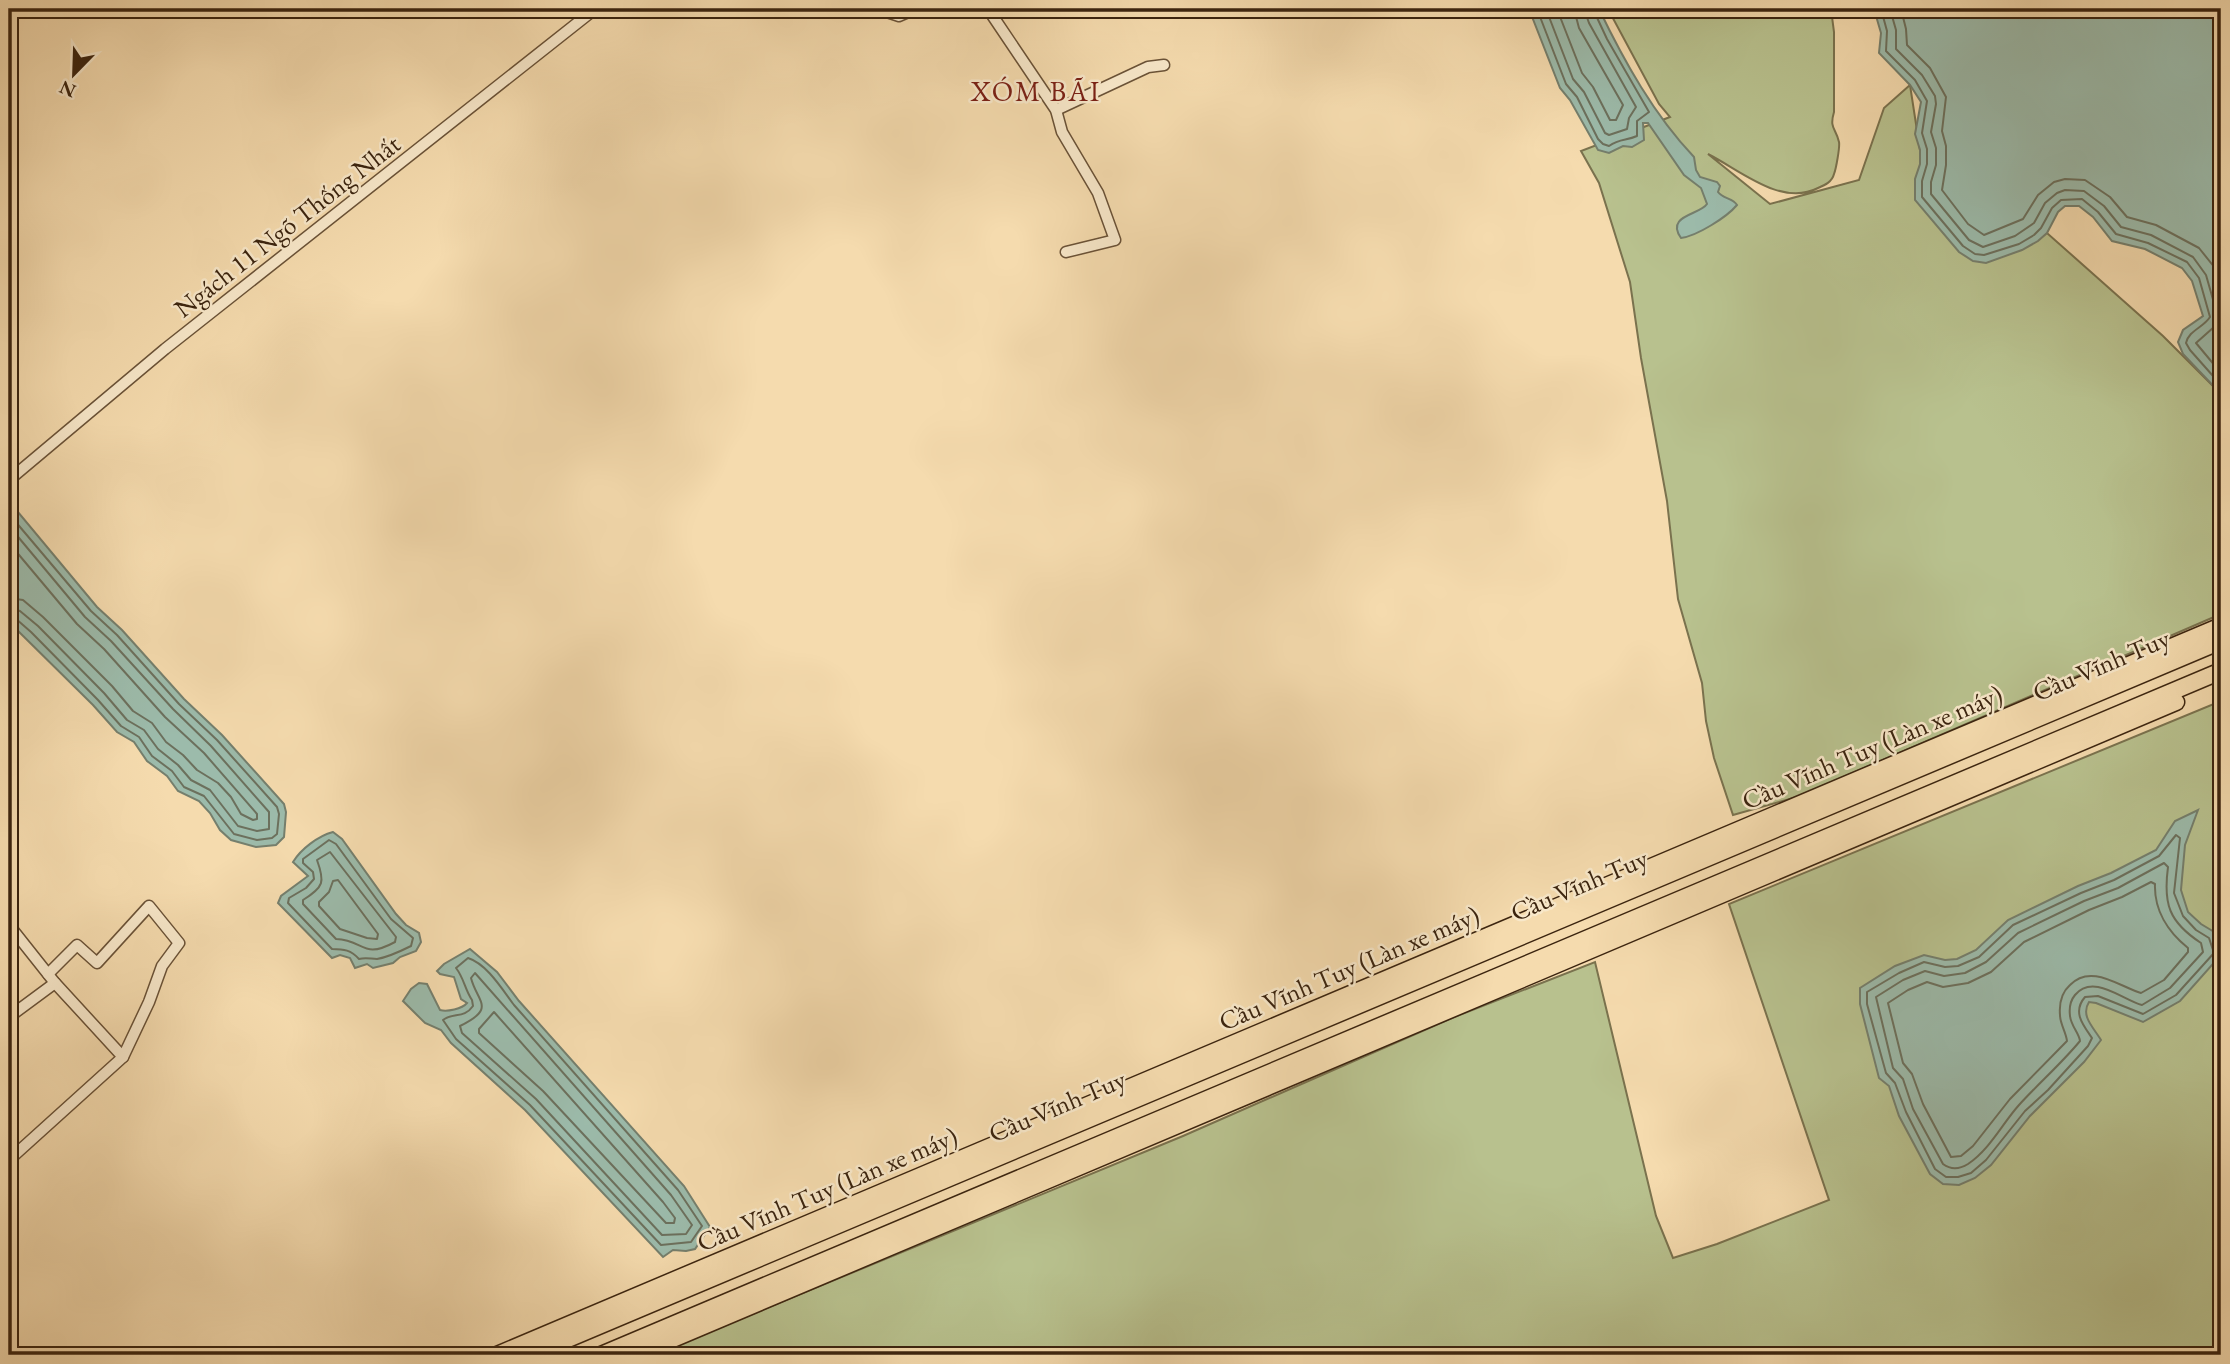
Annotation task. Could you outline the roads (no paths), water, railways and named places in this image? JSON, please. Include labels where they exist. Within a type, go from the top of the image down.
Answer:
[{"type":"highway","name":"Cầu Vĩnh Tuy (Làn xe máy)","points":[[497,1355],[2221,626]]},
{"type":"highway","name":"Cầu Vĩnh Tuy","points":[[530,1355],[2221,641]]},
{"type":"highway","name":"Cầu Vĩnh Tuy","points":[[601,1355],[2221,671]]},
{"type":"highway","points":[[635,1355],[2221,682]]},
{"type":"street","name":"Ngách 11 Ngõ Thống Nhất","points":[[9,480],[165,349],[595,9]]},
{"type":"street","points":[[878,9],[899,16],[915,9]]},
{"type":"street","points":[[988,9],[1056,110],[1062,132],[1098,193],[1115,240],[1066,252]]},
{"type":"street","points":[[1056,110],[1148,67],[1164,65]]},
{"type":"street","points":[[9,1160],[123,1057],[149,1002],[162,966],[179,943],[149,906],[97,964],[78,945],[48,974]]},
{"type":"street","points":[[9,925],[55,984],[123,1057]]},
{"type":"street","points":[[9,1017],[55,984]]},
{"type":"water","points":[[1529,9],[1599,9],[1641,87],[1679,141],[1694,157],[1700,177],[1717,182],[1720,186],[1718,192],[1737,205],[1711,225],[1681,238],[1677,230],[1680,220],[1707,204],[1701,188],[1684,175],[1648,123],[1643,123],[1644,140],[1632,147],[1623,146],[1609,153],[1598,150],[1570,100],[1560,88]]},
{"type":"water","points":[[1874,9],[2221,9],[2221,394],[2183,354],[2178,342],[2183,330],[2203,316],[2192,281],[2182,268],[2145,249],[2112,241],[2093,217],[2079,206],[2065,206],[2058,212],[2047,233],[2022,250],[1986,263],[1973,261],[1959,252],[1915,200],[1920,150],[1915,134],[1921,102],[1910,85],[1879,53],[1881,33]]},
{"type":"water","points":[[9,506],[18,512],[97,607],[222,735],[284,804],[284,837],[276,845],[256,847],[231,840],[220,830],[199,801],[178,791],[167,776],[147,761],[134,742],[117,732],[9,622]]},
{"type":"water","points":[[2198,810],[2185,845],[2181,890],[2188,912],[2216,933],[2220,956],[2180,1001],[2143,1022],[2089,1002],[2087,1017],[2101,1040],[2084,1062],[2030,1116],[1991,1165],[1975,1178],[1959,1185],[1943,1184],[1930,1174],[1899,1116],[1889,1086],[1879,1078],[1860,1004],[1860,988],[1895,966],[1924,955],[1945,960],[1957,959],[1976,950],[2008,920],[2156,850],[2175,821]]},
{"type":"water","points":[[333,832],[342,839],[396,914],[406,925],[419,933],[421,942],[416,951],[393,963],[373,968],[367,964],[355,968],[350,958],[340,955],[332,958],[278,903],[281,896],[308,876],[293,862],[296,857],[316,840]]},
{"type":"water","points":[[470,949],[497,972],[519,1001],[684,1186],[710,1227],[695,1249],[673,1250],[663,1257],[525,1110],[451,1043],[441,1030],[425,1023],[403,1001],[419,983],[427,984],[440,1010],[454,1010],[465,1005],[467,1003],[461,999],[454,977],[437,971]]},
{"type":"district","name":"XÓM BÃI","points":[[1036,91]]}]
